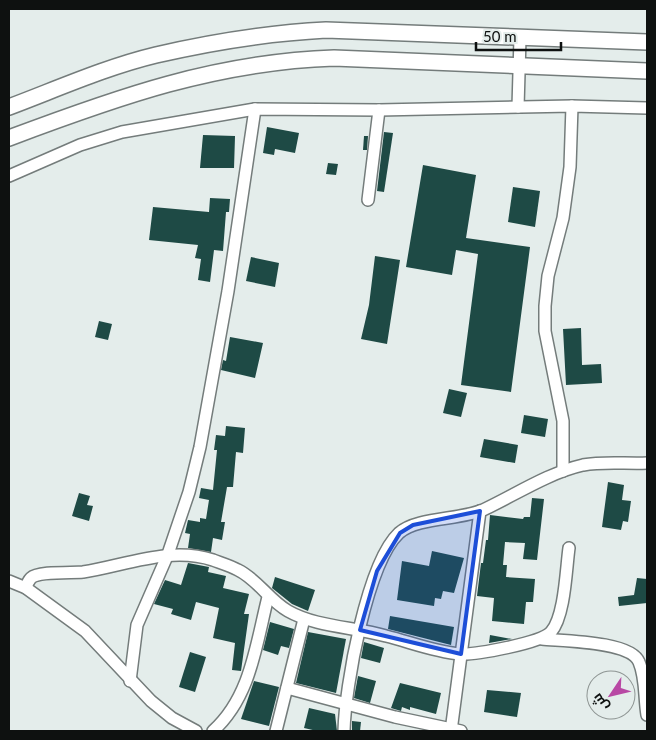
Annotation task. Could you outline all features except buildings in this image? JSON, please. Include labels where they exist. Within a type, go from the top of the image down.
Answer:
[{"type":"main road","points":[[9,107],[155,55],[233,40],[326,30],[647,42]]},
{"type":"main road","points":[[9,138],[143,90],[246,65],[290,59],[334,58],[647,71]]},
{"type":"street","points":[[518,107],[520,38]]},
{"type":"street","points":[[563,471],[563,421],[545,331],[545,306],[548,276],[563,218],[570,167],[572,106]]},
{"type":"street","points":[[9,176],[80,145],[122,132],[255,109],[379,110],[572,106],[647,108]]},
{"type":"street","points":[[130,682],[137,625],[168,554],[189,492],[200,447],[227,300],[255,109]]},
{"type":"street","points":[[368,200],[379,110]]},
{"type":"street","points":[[344,731],[345,704],[360,630],[376,571],[385,552],[400,533],[413,525],[480,511],[563,471],[603,463],[647,463]]},
{"type":"street","points":[[287,688],[454,731],[461,654],[480,511]]},
{"type":"street","points":[[542,639],[556,624],[569,548]]},
{"type":"street","points":[[26,588],[30,579],[37,575],[89,571],[168,554],[186,554],[213,560],[239,570],[268,596],[287,610],[304,619],[360,630],[423,647],[461,654],[542,639],[627,650],[635,654],[639,662],[645,685],[647,714]]},
{"type":"street","points":[[9,581],[26,588],[85,631],[130,682],[172,718],[196,731]]},
{"type":"street","points":[[213,731],[236,704],[247,682],[268,596]]},
{"type":"street","points":[[276,731],[304,619]]},
{"type":"highlighted area","points":[[480,511],[461,654],[360,630],[377,571],[400,533],[413,525]]}]
